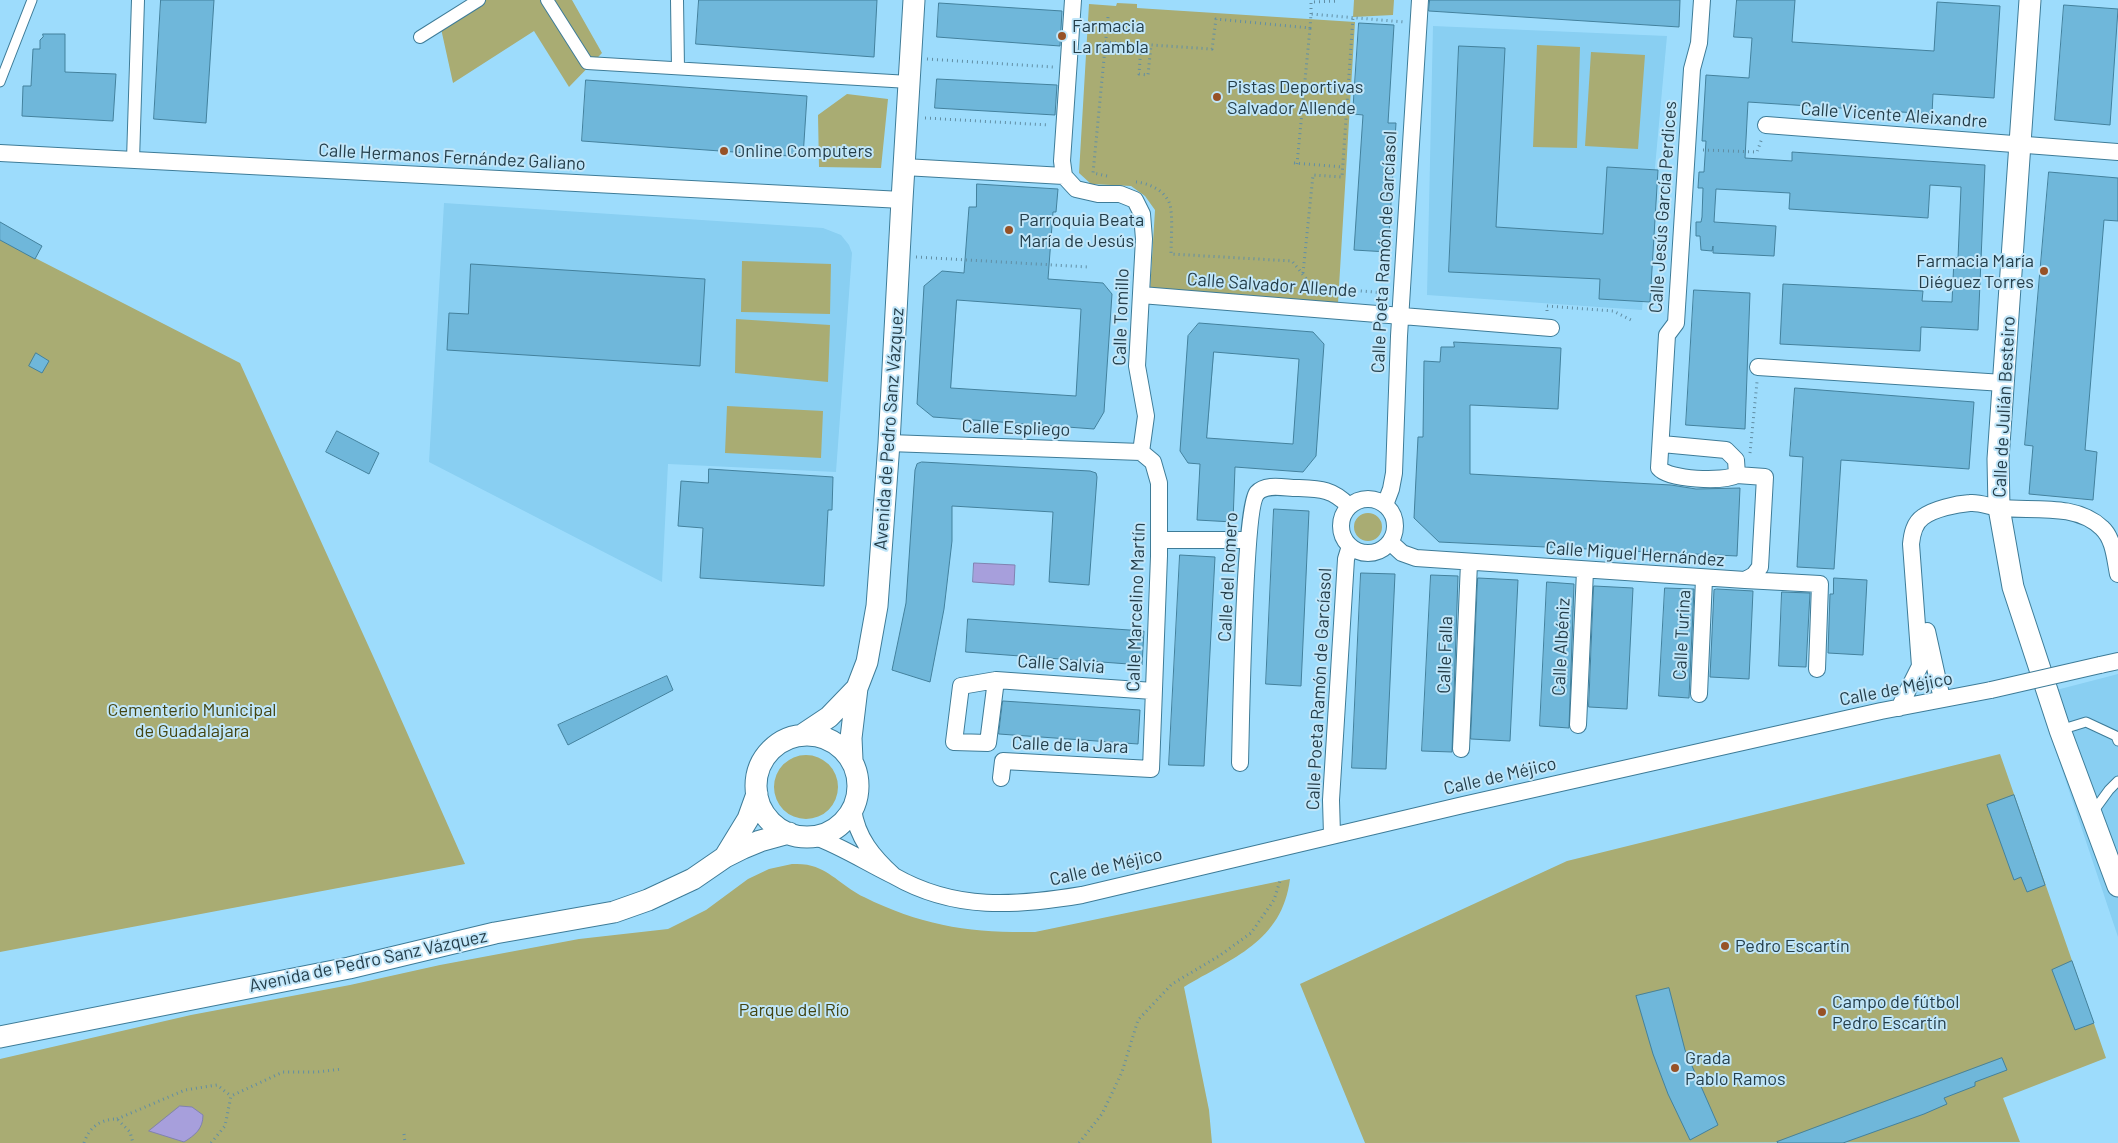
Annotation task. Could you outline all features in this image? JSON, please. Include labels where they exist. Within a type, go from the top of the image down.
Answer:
[{"type":"street","points":[[132,160],[138,0]]},
{"type":"street","points":[[420,37],[479,0]]},
{"type":"street","points":[[547,0],[587,63],[909,82]]},
{"type":"street","points":[[677,0],[678,68]]},
{"type":"street","name":"Avenida de Pedro Sanz Vázquez","points":[[852,760],[851,738],[857,688],[867,662],[877,606],[889,444],[914,0]]},
{"type":"street","points":[[904,167],[1064,176],[1062,161],[1073,0]]},
{"type":"street","name":"Calle Poeta Ramón de Garcíasol","points":[[1385,505],[1394,473],[1402,294],[1420,0]]},
{"type":"street","name":"Calle Jesús García Perdices","points":[[1702,0],[1699,43],[1692,69],[1676,323],[1667,335],[1662,444],[1659,468],[1663,473],[1673,476],[1723,479],[1742,475]]},
{"type":"street","name":"Calle de Julián Besteiro","points":[[2030,0],[1998,458],[1999,508],[2012,587],[2060,730],[2118,886]]},
{"type":"street","name":"Calle Vicente Aleixandre","points":[[1766,125],[2118,152]]},
{"type":"street","name":"Calle Hermanos Fernández Galiano","points":[[0,153],[902,200]]},
{"type":"street","name":"Calle Tomillo","points":[[1064,176],[1076,189],[1098,194],[1120,194],[1135,200],[1142,214],[1144,239],[1137,366],[1146,416],[1141,452]]},
{"type":"street","name":"Calle Salvador Allende","points":[[1141,295],[1401,314],[1551,328]]},
{"type":"street","points":[[1758,366],[2003,383]]},
{"type":"street","name":"Calle Espliego","points":[[889,444],[1141,452]]},
{"type":"street","points":[[1662,444],[1726,450],[1736,460],[1742,475]]},
{"type":"street","name":"Calle Marcelino Martín","points":[[1141,452],[1153,462],[1158,477],[1159,540],[1151,769]]},
{"type":"street","name":"Calle Miguel Hernández","points":[[1390,542],[1408,556],[1469,563],[1745,580],[1754,576],[1760,567],[1765,477],[1742,475]]},
{"type":"street","name":"Calle del Romero","points":[[1240,763],[1248,540],[1253,500],[1259,491],[1270,487],[1320,489],[1330,491],[1349,506]]},
{"type":"street","points":[[1367,499],[1385,505],[1393,518],[1395,526],[1390,542],[1378,551],[1370,553],[1363,553],[1350,546],[1345,540],[1341,526],[1344,512],[1349,506],[1354,502],[1367,499]]},
{"type":"street","points":[[1899,708],[1920,666],[1920,644],[1911,563],[1911,544],[1913,528],[1921,518],[1933,511],[1971,503],[1999,508],[2063,510],[2085,517],[2101,527],[2109,535],[2118,574]]},
{"type":"street","points":[[1159,540],[1248,540]]},
{"type":"street","name":"Calle Poeta Ramón de Garcíasol","points":[[1332,835],[1332,790],[1345,566],[1350,546]]},
{"type":"street","name":"Calle Falla","points":[[1461,749],[1469,563]]},
{"type":"street","points":[[1911,563],[1922,602],[1936,680],[1942,699]]},
{"type":"street","name":"Calle Albéniz","points":[[1578,725],[1585,570]]},
{"type":"street","name":"Calle Turina","points":[[1699,694],[1704,578]]},
{"type":"street","points":[[1745,580],[1820,584],[1816,670]]},
{"type":"street","name":"Calle de Méjico","points":[[813,836],[834,844],[859,859],[926,892],[989,904],[1034,903],[1082,895],[1332,835],[2118,661]]},
{"type":"street","name":"Calle Salvia","points":[[996,680],[1153,691]]},
{"type":"street","name":"Avenida de Pedro Sanz Vázquez","points":[[802,735],[829,717],[857,688]]},
{"type":"street","points":[[802,735],[814,735],[836,743],[852,760],[858,784],[857,797],[853,809],[836,828],[825,834],[813,836],[789,833],[779,828],[764,814],[757,794],[758,771],[766,755],[779,742],[802,735]]},
{"type":"street","name":"Calle de la Jara","points":[[1001,778],[1002,761],[1151,769]]},
{"type":"street","name":"Avenida de Pedro Sanz Vázquez","points":[[725,858],[748,819],[757,794]]},
{"type":"street","name":"Calle de Méjico","points":[[853,809],[855,821],[867,848],[878,862],[894,876]]},
{"type":"street","name":"Avenida de Pedro Sanz Vázquez","points":[[0,1037],[349,968],[495,933],[614,912],[672,890],[725,858],[760,841],[789,833]]},
{"type":"lane","points":[[0,82],[32,0]]},
{"type":"lane","points":[[2060,730],[2086,722],[2116,736],[2118,741]]},
{"type":"lane","points":[[2091,814],[2118,781]]},
{"type":"path","points":[[1339,2],[1311,2],[1296,164],[1343,167]]},
{"type":"path","points":[[1311,14],[1418,24]]},
{"type":"path","points":[[1108,17],[1093,173],[1110,177]]},
{"type":"path","points":[[1302,274],[1313,175],[1342,178],[1353,18]]},
{"type":"path","points":[[1106,42],[1140,45],[1139,74],[1148,75],[1151,45],[1212,49],[1216,19],[1310,28]]},
{"type":"path","points":[[911,58],[1069,68]]},
{"type":"path","points":[[907,117],[1065,126]]},
{"type":"path","points":[[1687,150],[1757,152]]},
{"type":"path","points":[[1127,180],[1146,183],[1159,190],[1170,204],[1171,254],[1292,261],[1313,287],[1402,294]]},
{"type":"path","points":[[899,256],[1088,267]]},
{"type":"path","points":[[1547,306],[1613,310],[1631,320]]},
{"type":"path","points":[[1742,475],[1758,366]]},
{"type":"path","points":[[1079,1143],[1102,1114],[1122,1072],[1138,1020],[1172,984],[1219,956],[1251,933],[1274,900],[1280,881]]},
{"type":"path","points":[[231,1096],[282,1072],[317,1072],[342,1069]]},
{"type":"path","points":[[84,1143],[95,1126],[105,1119],[117,1119],[185,1090],[217,1085],[231,1096]]},
{"type":"path","points":[[211,1143],[225,1126],[231,1096]]},
{"type":"path","points":[[117,1119],[130,1132],[133,1143]]},
{"type":"path","points":[[404,1134],[405,1143]]},
{"type":"shaded area","points":[[1433,26],[1667,36],[1642,310],[1427,295]]},
{"type":"shaded area","points":[[444,203],[823,228],[841,235],[849,245],[852,253],[836,472],[668,464],[662,582],[429,462]]},
{"type":"shaded area","points":[[974,563],[1015,565],[1014,585],[973,582]]},
{"type":"shaded area","points":[[2118,674],[2118,937],[2037,695]]},
{"type":"shaded area","points":[[180,1106],[192,1107],[203,1115],[200,1128],[192,1137],[184,1142],[149,1131]]},
{"type":"green space","points":[[476,0],[572,0],[602,53],[569,87],[534,31],[453,83],[440,24]]},
{"type":"green space","points":[[1354,0],[1394,0],[1393,15],[1353,17]]},
{"type":"green space","name":"Pistas Deportivas Salvador Allende","points":[[1117,3],[1137,4],[1137,8],[1355,22],[1338,303],[1150,291],[1155,210],[1145,196],[1131,186],[1091,184],[1079,173],[1089,4],[1116,6]]},
{"type":"green space","points":[[1537,45],[1580,47],[1577,148],[1533,147]]},
{"type":"green space","points":[[1591,52],[1645,55],[1638,149],[1585,146]]},
{"type":"green space","points":[[847,94],[888,99],[881,168],[819,167],[818,115]]},
{"type":"green space","name":"Cementerio Municipal de Guadalajara","points":[[0,240],[240,363],[465,864],[0,952]]},
{"type":"green space","points":[[742,261],[831,264],[830,314],[741,312]]},
{"type":"green space","points":[[736,319],[830,325],[828,382],[735,373]]},
{"type":"green space","points":[[727,406],[823,411],[821,458],[725,453]]},
{"type":"green space","points":[[1368,513],[1378,517],[1382,527],[1378,537],[1368,541],[1358,537],[1354,527],[1358,517]]},
{"type":"green space","name":"Pedro Escartín","points":[[2000,754],[2106,1058],[2003,1098],[2020,1142],[1365,1143],[1300,984],[1567,861]]},
{"type":"green space","points":[[806,755],[818,757],[829,764],[836,775],[838,787],[836,799],[829,810],[818,817],[806,819],[794,817],[783,810],[776,799],[774,787],[776,775],[783,764],[794,757]]},
{"type":"green space","name":"Parque del Río","points":[[792,864],[819,868],[857,894],[906,915],[947,926],[1012,932],[1035,932],[1290,879],[1285,901],[1277,918],[1266,933],[1237,957],[1184,987],[1209,1110],[1212,1143],[0,1143],[0,1059],[191,1015],[350,985],[440,965],[579,939],[668,929],[706,910],[748,879],[769,869]]},
{"type":"building","points":[[161,0],[214,0],[206,123],[154,119]]},
{"type":"building","points":[[699,0],[877,0],[874,57],[696,44]]},
{"type":"building","points":[[1430,0],[1680,0],[1679,27],[1429,11]]},
{"type":"building","points":[[1737,0],[1795,0],[1792,42],[1934,51],[1937,2],[2000,6],[1994,98],[1933,94],[1932,114],[1748,102],[1745,158],[1792,161],[1792,152],[1985,165],[1978,330],[1921,327],[1920,351],[1780,344],[1783,284],[1923,291],[1922,301],[1952,302],[1954,258],[1958,258],[1961,187],[1930,185],[1928,218],[1789,209],[1790,193],[1716,189],[1714,222],[1776,226],[1774,256],[1713,253],[1713,246],[1712,251],[1701,250],[1700,236],[1696,236],[1696,222],[1701,222],[1702,217],[1703,188],[1698,188],[1699,172],[1704,172],[1706,141],[1702,141],[1706,75],[1749,78],[1752,38],[1734,37]]},
{"type":"building","points":[[939,3],[1062,11],[1060,46],[937,37]]},
{"type":"building","points":[[2064,5],[2118,9],[2110,125],[2055,120]]},
{"type":"building","points":[[1359,23],[1394,25],[1388,123],[1396,123],[1388,252],[1354,250],[1363,115],[1353,114]]},
{"type":"building","points":[[43,34],[65,34],[65,72],[116,74],[113,121],[22,116],[23,86],[31,86],[33,49],[40,49],[40,40]]},
{"type":"building","points":[[1459,46],[1505,48],[1496,227],[1603,234],[1607,167],[1658,170],[1650,302],[1599,299],[1600,279],[1449,272]]},
{"type":"building","points":[[937,79],[1057,85],[1055,115],[935,108]]},
{"type":"building","points":[[586,80],[807,96],[803,157],[582,141]]},
{"type":"building","points":[[2049,172],[2118,178],[2118,221],[2104,220],[2085,450],[2097,452],[2093,500],[2029,494],[2033,446],[2025,445]]},
{"type":"building","points":[[977,184],[1058,189],[1056,212],[1053,212],[1048,279],[1103,283],[1112,294],[1104,412],[1094,429],[933,417],[917,404],[924,286],[942,271],[964,273],[969,207],[976,207]],"holes":[[[957,300],[1081,309],[1076,396],[951,388]]]},
{"type":"building","points":[[0,222],[42,246],[35,259],[0,240]]},
{"type":"building","points":[[471,264],[705,279],[700,366],[447,350],[449,313],[468,314]]},
{"type":"building","points":[[1694,290],[1750,293],[1745,429],[1686,425]]},
{"type":"building","points":[[1199,323],[1313,332],[1324,344],[1316,456],[1303,472],[1235,467],[1233,522],[1197,520],[1200,464],[1188,463],[1180,451],[1188,336]],"holes":[[[1214,352],[1299,359],[1293,444],[1207,438]]]},
{"type":"building","points":[[1454,342],[1561,348],[1558,409],[1470,405],[1470,474],[1671,485],[1696,489],[1740,488],[1737,556],[1439,542],[1414,518],[1418,437],[1423,437],[1424,361],[1440,362],[1441,347],[1454,347]]},
{"type":"building","points":[[36,353],[49,361],[42,373],[29,366]]},
{"type":"building","points":[[1795,388],[1974,402],[1969,469],[1841,460],[1834,569],[1797,567],[1803,457],[1790,456]]},
{"type":"building","points":[[337,431],[379,453],[369,474],[326,452]]},
{"type":"building","points":[[922,462],[1090,471],[1096,473],[1097,477],[1089,585],[1049,582],[1053,512],[952,506],[952,541],[944,609],[930,682],[892,670],[906,603],[915,470],[917,464]]},
{"type":"building","points":[[709,469],[833,477],[832,510],[828,510],[824,586],[700,578],[703,528],[678,526],[681,481],[708,483]]},
{"type":"building","points":[[1274,509],[1309,511],[1301,686],[1266,684]]},
{"type":"building","points":[[1180,555],[1215,557],[1204,766],[1169,765]]},
{"type":"building","points":[[1361,573],[1395,574],[1386,769],[1352,768]]},
{"type":"building","points":[[1431,575],[1458,576],[1452,752],[1422,751]]},
{"type":"building","points":[[1478,578],[1518,580],[1510,741],[1471,739]]},
{"type":"building","points":[[1834,578],[1867,580],[1863,655],[1828,653],[1830,594],[1833,594]]},
{"type":"building","points":[[1547,582],[1574,584],[1569,728],[1540,726]]},
{"type":"building","points":[[1594,586],[1633,588],[1627,709],[1589,707]]},
{"type":"building","points":[[1665,588],[1694,589],[1689,698],[1659,696]]},
{"type":"building","points":[[1714,590],[1753,591],[1749,679],[1710,677]]},
{"type":"building","points":[[1782,592],[1810,593],[1806,667],[1779,666]]},
{"type":"building","points":[[968,619],[1144,631],[1142,665],[966,652]]},
{"type":"building","points":[[667,676],[673,690],[568,745],[558,725]]},
{"type":"building","points":[[1003,701],[1140,710],[1138,744],[999,734]]},
{"type":"building","points":[[2014,795],[2045,885],[2027,892],[2021,877],[2014,880],[1987,805]]},
{"type":"building","points":[[2072,961],[2094,1023],[2075,1030],[2052,970]]},
{"type":"building","name":"Grada Pablo Ramos","points":[[1669,988],[1685,1050],[1718,1125],[1690,1140],[1668,1094],[1653,1054],[1636,996]]},
{"type":"building","points":[[2002,1058],[2007,1070],[1975,1082],[1975,1086],[1944,1098],[1947,1104],[1924,1114],[1843,1143],[1777,1142]]},
{"type":"place","name":"Farmacia La rambla","points":[[1062,36]]},
{"type":"place","name":"Pistas Deportivas Salvador Allende","points":[[1217,97]]},
{"type":"place","name":"Online Computers","points":[[724,151]]},
{"type":"place","name":"Parroquia Beata María de Jesús","points":[[1009,230]]},
{"type":"place","name":"Farmacia María Diéguez Torres","points":[[2044,271]]},
{"type":"place","name":"Pedro Escartín","points":[[1725,946]]},
{"type":"place","name":"Campo de fútbol Pedro Escartín","points":[[1822,1012]]},
{"type":"place","name":"Grada Pablo Ramos","points":[[1675,1068]]}]
